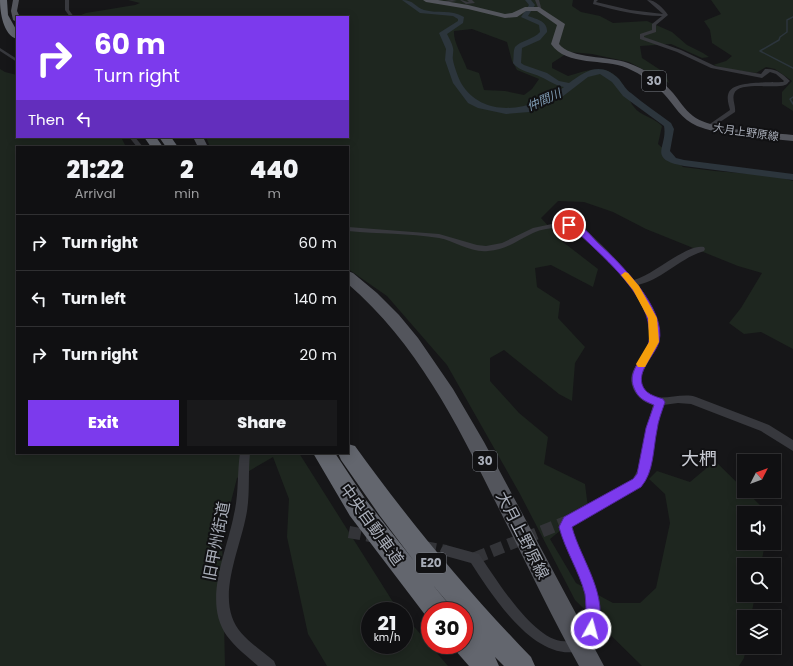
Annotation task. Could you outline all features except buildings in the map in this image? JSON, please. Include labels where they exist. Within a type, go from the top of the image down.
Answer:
[{"type":"highway","points":[[3,0],[6,20],[16,35]]},
{"type":"highway","points":[[0,29],[16,46]]},
{"type":"highway","points":[[165,138],[171,146]]},
{"type":"highway","name":"中央自動車道","points":[[324,454],[358,508],[431,602]]},
{"type":"highway","name":"中央自動車道","points":[[349,454],[376,494],[412,540],[457,595],[522,666]]},
{"type":"highway","points":[[473,651],[486,666]]},
{"type":"main road","points":[[16,0],[14,11],[16,17]]},
{"type":"main road","name":"大月上野原線","points":[[426,0],[468,6],[505,16],[514,15],[525,9],[537,7],[561,24],[554,44],[558,50],[572,55],[614,62],[636,69],[662,88],[688,116],[699,123],[709,127],[793,138]]},
{"type":"main road","name":"大月上野原線","points":[[349,277],[388,313],[419,349],[438,376],[466,424],[592,666]]},
{"type":"street","points":[[67,0],[67,10],[71,16]]},
{"type":"street","points":[[440,2],[451,2],[455,1],[454,0]]},
{"type":"street","points":[[462,0],[466,3],[473,3],[469,0]]},
{"type":"street","points":[[596,0],[594,3],[613,9],[648,15],[666,15]]},
{"type":"street","points":[[649,0],[660,7],[666,15]]},
{"type":"street","points":[[666,15],[654,25],[654,31],[642,35],[642,38],[679,50],[717,68],[740,74],[762,76],[767,70],[770,70],[778,73],[787,81],[784,84],[744,86],[736,88],[733,90],[731,96],[733,111],[709,127]]},
{"type":"street","points":[[0,50],[16,60]]},
{"type":"street","points":[[133,138],[139,146]]},
{"type":"street","points":[[349,229],[411,232],[441,236],[474,247],[486,249],[507,245],[536,229],[573,226],[593,241],[632,283],[650,312],[655,337],[653,346],[638,372],[636,383],[641,393],[646,397],[660,402],[681,398],[692,400],[765,428],[793,446]]},
{"type":"street","points":[[632,283],[642,282],[655,276],[691,251],[701,249]]},
{"type":"street","points":[[446,551],[475,558],[528,634],[558,650],[580,645],[591,629],[593,621],[593,607],[588,582],[568,538],[565,527],[568,521],[637,483],[641,478],[644,470],[652,428],[660,402]]},
{"type":"street","name":"旧甲州街道","points":[[245,454],[241,510],[226,572],[223,596],[225,615],[231,630],[269,666]]},
{"type":"shaded area","points":[[128,0],[573,0],[572,6],[581,12],[600,16],[613,23],[647,21],[672,32],[687,45],[709,57],[702,58],[671,44],[640,46],[642,58],[665,73],[669,83],[629,62],[592,54],[569,52],[552,63],[552,68],[568,76],[594,70],[608,71],[614,75],[626,90],[631,104],[636,110],[662,126],[658,144],[683,167],[776,176],[793,181],[793,349],[761,332],[744,334],[729,323],[741,308],[762,273],[738,266],[646,229],[613,212],[584,202],[558,201],[541,218],[563,242],[598,269],[593,287],[551,265],[535,268],[537,287],[560,302],[558,318],[585,347],[575,363],[572,401],[559,394],[504,350],[490,358],[490,381],[519,413],[548,437],[544,464],[585,484],[588,508],[550,539],[576,583],[613,603],[640,603],[656,588],[670,523],[665,494],[649,479],[657,471],[690,482],[715,461],[737,483],[737,498],[753,498],[761,506],[737,506],[737,550],[764,550],[762,558],[737,558],[737,602],[754,602],[752,610],[737,610],[737,654],[745,654],[739,666],[642,666],[575,600],[520,494],[447,365],[387,296],[349,270],[349,146],[210,146],[206,138],[349,138],[349,16],[78,16],[86,13],[140,3]],"holes":[[[472,29],[507,42],[512,61],[517,70],[539,79],[532,89],[524,95],[505,91],[484,90],[479,73],[467,69],[457,45],[454,31]]]},
{"type":"shaded area","points":[[711,0],[793,0],[793,111],[782,104],[782,92],[792,81],[775,69],[766,67],[756,73],[726,69],[713,65],[726,61],[732,56],[712,43],[710,30],[704,21],[721,14]]},
{"type":"shaded area","points":[[0,69],[16,75],[16,138],[122,138],[126,146],[16,146],[16,454],[300,454],[393,602],[361,602],[361,654],[413,654],[413,625],[421,635],[421,654],[438,654],[448,666],[327,666],[308,634],[287,537],[289,499],[273,457],[237,478],[222,537],[225,666],[0,666]]},
{"type":"waterway","name":"仲間川","points":[[405,0],[422,12],[454,14],[462,18],[461,22],[443,33],[450,49],[449,60],[457,83],[471,101],[481,106],[506,111],[526,110],[559,95],[571,86]]},
{"type":"waterway","points":[[528,0],[532,5],[524,17],[541,24],[544,28],[544,32],[537,38],[519,47],[517,63],[521,67],[544,75],[556,83],[571,86]]},
{"type":"waterway","points":[[793,17],[787,20],[787,32],[780,37],[779,40],[760,51],[793,68]]},
{"type":"waterway","name":"仲間川","points":[[571,86],[585,75],[592,72],[601,71],[615,80],[626,94],[668,125],[669,129],[665,151],[672,160],[684,163],[793,177]]},
{"type":"waterway","points":[[793,97],[790,99],[793,104]]},
{"type":"tunnel","points":[[475,558],[568,521]]},
{"type":"tunnel","points":[[349,532],[376,537]]},
{"type":"tunnel","points":[[424,547],[446,551]]},
{"type":"slow traffic","points":[[625,275],[636,288],[650,312],[654,327],[655,337],[653,346],[641,364]]},
{"type":"district","name":"大椚","points":[[699,459]]},
{"type":"route","points":[[569,225],[578,228],[612,261],[632,283],[650,312],[655,337],[653,346],[643,361],[636,376],[636,383],[641,393],[646,397],[650,400],[660,402],[652,428],[644,470],[641,478],[637,483],[587,512],[568,521],[565,527],[568,538],[588,582],[592,596],[593,621],[591,629]]}]
